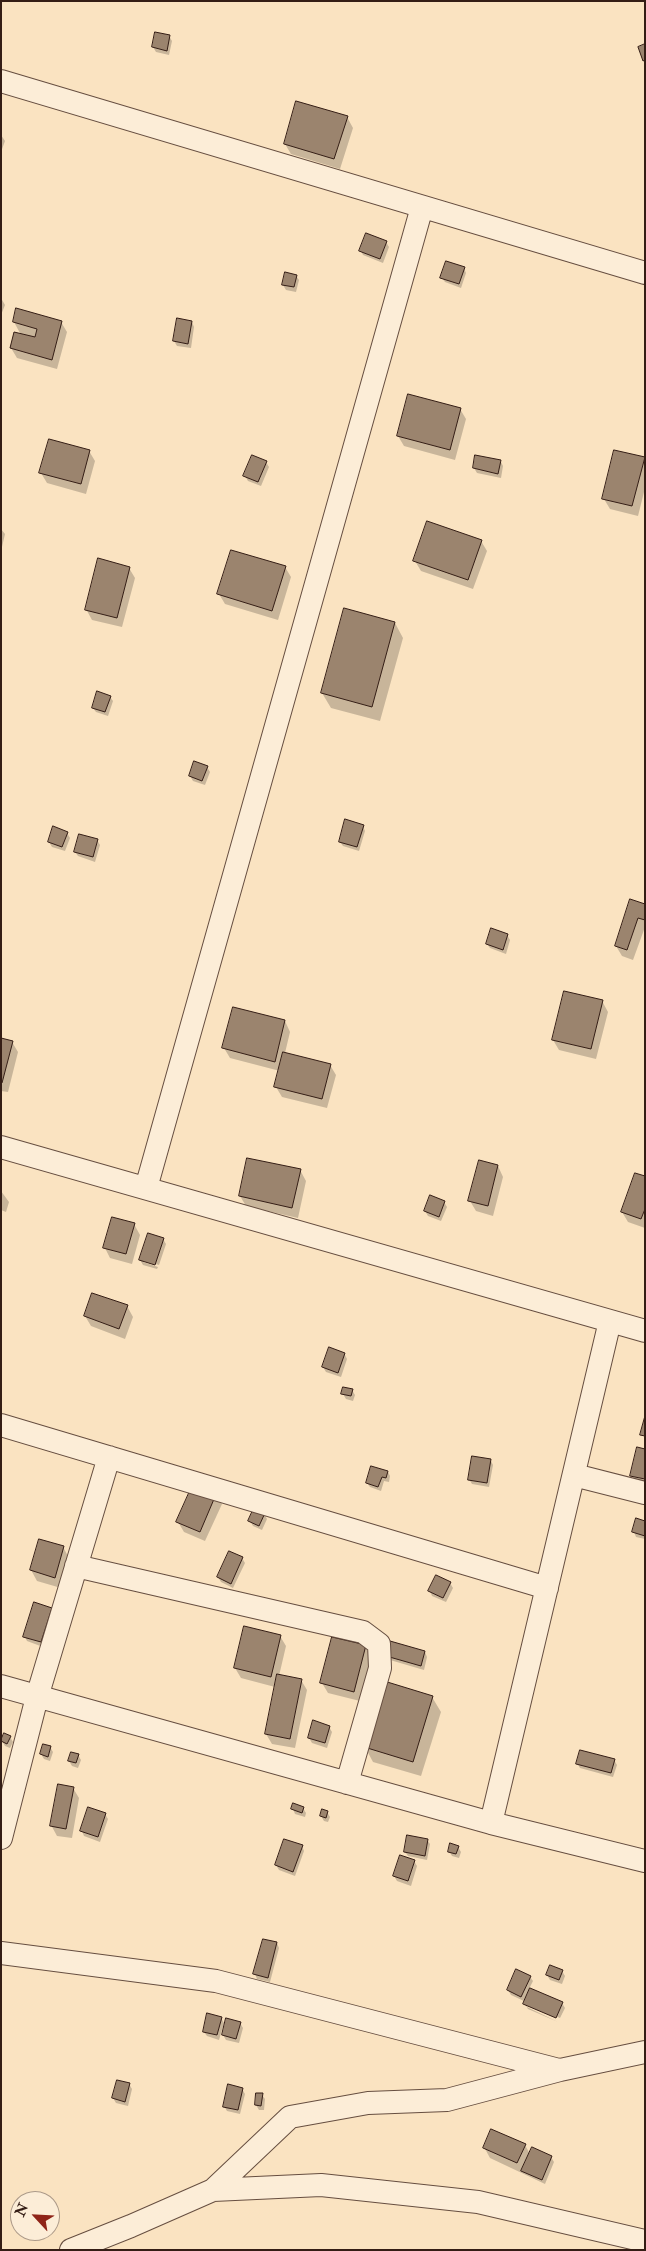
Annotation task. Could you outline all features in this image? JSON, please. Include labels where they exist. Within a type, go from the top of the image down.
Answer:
[{"type":"street","points":[[1,82],[645,273]]},
{"type":"street","points":[[146,1188],[422,206]]},
{"type":"street","points":[[1,1147],[645,1331]]},
{"type":"street","points":[[491,1823],[610,1321]]},
{"type":"street","points":[[1,1425],[547,1588]]},
{"type":"street","points":[[1,1838],[37,1697],[109,1457]]},
{"type":"street","points":[[574,1475],[645,1493]]},
{"type":"street","points":[[76,1566],[363,1632],[380,1644],[380,1668],[347,1783]]},
{"type":"street","points":[[1,1686],[491,1823],[645,1861]]},
{"type":"street","points":[[1,1953],[216,1981],[560,2070]]},
{"type":"street","points":[[71,2250],[213,2190],[290,2117],[368,2103],[447,2100],[560,2070],[645,2052]]},
{"type":"street","points":[[213,2190],[321,2184],[478,2202],[645,2241]]},
{"type":"building","points":[[155,32],[170,35],[167,51],[152,47]]},
{"type":"building","points":[[645,44],[645,60],[643,61],[638,47]]},
{"type":"building","points":[[296,101],[348,116],[334,159],[284,144]]},
{"type":"building","points":[[366,233],[387,241],[380,259],[359,251]]},
{"type":"building","points":[[446,261],[465,267],[459,284],[440,278]]},
{"type":"building","points":[[285,272],[297,275],[294,287],[282,285]]},
{"type":"building","points":[[16,308],[62,321],[52,360],[10,348],[14,332],[35,337],[37,329],[13,322]]},
{"type":"building","points":[[177,318],[192,321],[188,344],[173,341]]},
{"type":"building","points":[[408,394],[461,408],[450,450],[397,436]]},
{"type":"building","points":[[49,439],[90,450],[81,484],[39,473]]},
{"type":"building","points":[[614,450],[645,457],[632,506],[602,499]]},
{"type":"building","points":[[252,455],[267,461],[258,482],[243,476]]},
{"type":"building","points":[[475,455],[501,460],[498,474],[473,468]]},
{"type":"building","points":[[427,521],[482,540],[468,580],[413,561]]},
{"type":"building","points":[[231,550],[286,566],[272,611],[217,594]]},
{"type":"building","points":[[98,558],[130,567],[117,618],[85,610]]},
{"type":"building","points":[[344,608],[395,622],[372,707],[321,693]]},
{"type":"building","points":[[97,691],[111,696],[105,712],[92,708]]},
{"type":"building","points":[[194,761],[208,766],[202,781],[189,776]]},
{"type":"building","points":[[345,819],[364,825],[357,847],[339,842]]},
{"type":"building","points":[[53,826],[68,832],[62,847],[48,842]]},
{"type":"building","points":[[79,834],[98,839],[93,857],[74,852]]},
{"type":"building","points":[[630,899],[645,904],[645,920],[638,918],[627,950],[615,946]]},
{"type":"building","points":[[491,928],[508,934],[503,950],[486,944]]},
{"type":"building","points":[[564,991],[603,1000],[591,1049],[552,1040]]},
{"type":"building","points":[[233,1007],[285,1020],[275,1062],[222,1048]]},
{"type":"building","points":[[1,1038],[13,1041],[2,1083],[1,1082]]},
{"type":"building","points":[[283,1052],[331,1064],[322,1099],[274,1087]]},
{"type":"building","points":[[247,1158],[301,1169],[292,1208],[239,1196]]},
{"type":"building","points":[[479,1160],[498,1165],[488,1206],[468,1201]]},
{"type":"building","points":[[635,1173],[645,1176],[645,1209],[641,1219],[621,1212]]},
{"type":"building","points":[[430,1195],[445,1201],[439,1217],[424,1211]]},
{"type":"building","points":[[112,1217],[135,1223],[126,1254],[103,1248]]},
{"type":"building","points":[[148,1233],[164,1238],[155,1265],[139,1260]]},
{"type":"building","points":[[92,1293],[128,1305],[119,1329],[84,1316]]},
{"type":"building","points":[[329,1347],[345,1353],[338,1373],[322,1367]]},
{"type":"building","points":[[343,1387],[353,1389],[351,1396],[341,1394]]},
{"type":"building","points":[[645,1416],[645,1436],[640,1435]]},
{"type":"building","points":[[637,1447],[645,1449],[645,1479],[630,1476]]},
{"type":"building","points":[[472,1456],[491,1459],[487,1483],[468,1480]]},
{"type":"building","points":[[371,1466],[388,1471],[386,1478],[382,1477],[378,1487],[366,1483]]},
{"type":"building","points":[[194,1482],[217,1492],[200,1532],[176,1522]]},
{"type":"building","points":[[254,1508],[265,1513],[259,1526],[248,1521]]},
{"type":"building","points":[[636,1518],[645,1521],[645,1536],[632,1532]]},
{"type":"building","points":[[39,1539],[64,1546],[55,1578],[30,1570]]},
{"type":"building","points":[[229,1551],[243,1557],[231,1584],[217,1577]]},
{"type":"building","points":[[436,1575],[451,1582],[443,1598],[428,1591]]},
{"type":"building","points":[[34,1602],[52,1608],[41,1642],[23,1637]]},
{"type":"building","points":[[244,1626],[281,1635],[271,1677],[234,1668]]},
{"type":"building","points":[[332,1637],[366,1645],[354,1692],[320,1683]]},
{"type":"building","points":[[390,1641],[425,1651],[421,1666],[386,1656]]},
{"type":"building","points":[[277,1674],[302,1679],[290,1739],[265,1734]]},
{"type":"building","points":[[384,1681],[433,1696],[413,1762],[364,1747]]},
{"type":"building","points":[[313,1720],[330,1726],[325,1743],[308,1738]]},
{"type":"building","points":[[4,1733],[11,1736],[7,1744],[1,1741]]},
{"type":"building","points":[[43,1744],[51,1746],[48,1757],[40,1754]]},
{"type":"building","points":[[580,1750],[615,1759],[611,1773],[576,1764]]},
{"type":"building","points":[[71,1752],[79,1754],[76,1763],[68,1761]]},
{"type":"building","points":[[58,1784],[74,1787],[66,1829],[50,1826]]},
{"type":"building","points":[[293,1803],[304,1807],[302,1813],[291,1809]]},
{"type":"building","points":[[88,1807],[106,1813],[98,1837],[80,1831]]},
{"type":"building","points":[[322,1809],[328,1811],[326,1818],[320,1816]]},
{"type":"building","points":[[407,1835],[428,1839],[425,1856],[404,1852]]},
{"type":"building","points":[[284,1839],[303,1845],[293,1872],[275,1865]]},
{"type":"building","points":[[450,1843],[459,1846],[456,1854],[448,1852]]},
{"type":"building","points":[[400,1855],[415,1860],[408,1881],[393,1876]]},
{"type":"building","points":[[263,1939],[277,1942],[268,1978],[253,1974]]},
{"type":"building","points":[[550,1965],[563,1970],[559,1980],[546,1975]]},
{"type":"building","points":[[516,1969],[531,1976],[521,1997],[507,1990]]},
{"type":"building","points":[[530,1988],[563,2002],[556,2018],[523,2004]]},
{"type":"building","points":[[207,2013],[222,2017],[217,2035],[203,2032]]},
{"type":"building","points":[[226,2018],[241,2022],[236,2039],[222,2035]]},
{"type":"building","points":[[117,2080],[130,2083],[125,2102],[112,2098]]},
{"type":"building","points":[[228,2084],[243,2088],[238,2110],[223,2107]]},
{"type":"building","points":[[256,2093],[263,2093],[261,2106],[255,2105]]},
{"type":"building","points":[[491,2129],[526,2144],[517,2163],[483,2148]]},
{"type":"building","points":[[532,2147],[552,2156],[542,2180],[521,2171]]}]
